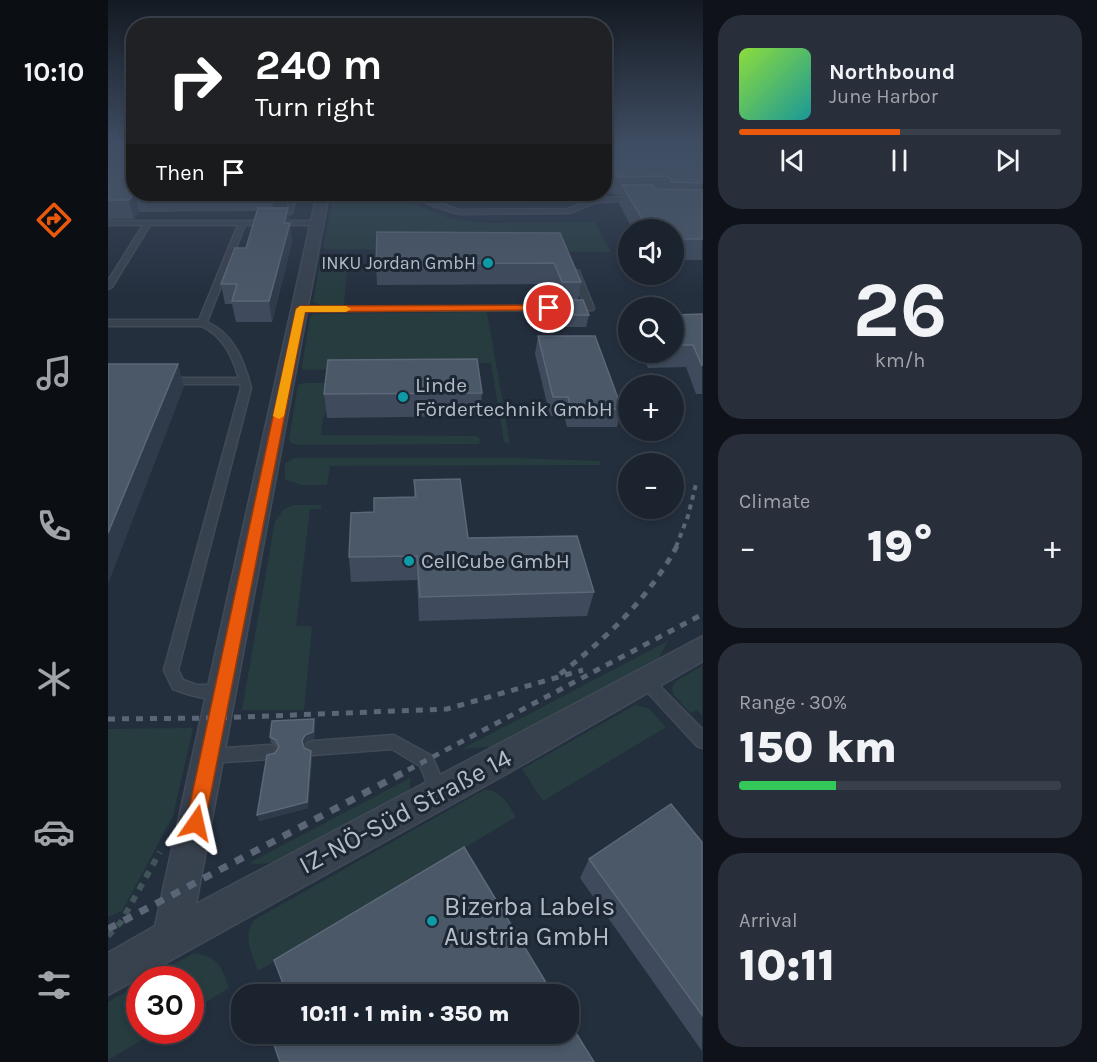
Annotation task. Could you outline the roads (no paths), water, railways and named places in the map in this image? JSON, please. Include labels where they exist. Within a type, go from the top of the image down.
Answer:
[{"type":"street","points":[[171,938],[322,201]]},
{"type":"street","name":"IZ-NÖ-Süd Straße 14","points":[[108,975],[171,938],[702,647]]},
{"type":"lane","points":[[612,200],[641,202]]},
{"type":"lane","points":[[279,223],[281,217],[290,212],[292,201]]},
{"type":"lane","points":[[426,201],[459,212],[569,211],[594,201]]},
{"type":"lane","points":[[108,223],[318,223]]},
{"type":"lane","points":[[108,287],[148,223]]},
{"type":"lane","points":[[202,323],[242,223]]},
{"type":"lane","points":[[300,309],[590,308],[573,265]]},
{"type":"lane","points":[[108,323],[202,323],[215,327],[240,361],[246,388],[171,670],[178,685],[197,691],[223,691]]},
{"type":"lane","points":[[154,381],[245,381]]},
{"type":"lane","points":[[645,680],[702,741]]},
{"type":"lane","points":[[313,748],[394,742],[426,761],[440,792]]},
{"type":"lane","points":[[209,756],[270,752]]},
{"type":"railway","points":[[676,547],[688,516],[696,484]]},
{"type":"railway","points":[[560,674],[626,616],[653,583],[677,546]]},
{"type":"railway","points":[[408,770],[703,614]]},
{"type":"railway","points":[[108,719],[217,718],[447,709],[583,670]]},
{"type":"railway","points":[[108,929],[410,769]]},
{"type":"place","name":"INKU Jordan GmbH","points":[[488,263]]},
{"type":"place","name":"Linde Fördertechnik GmbH","points":[[403,397]]},
{"type":"place","name":"CellCube GmbH","points":[[409,561]]},
{"type":"place","name":"Bizerba Labels Austria GmbH","points":[[432,921]]}]
